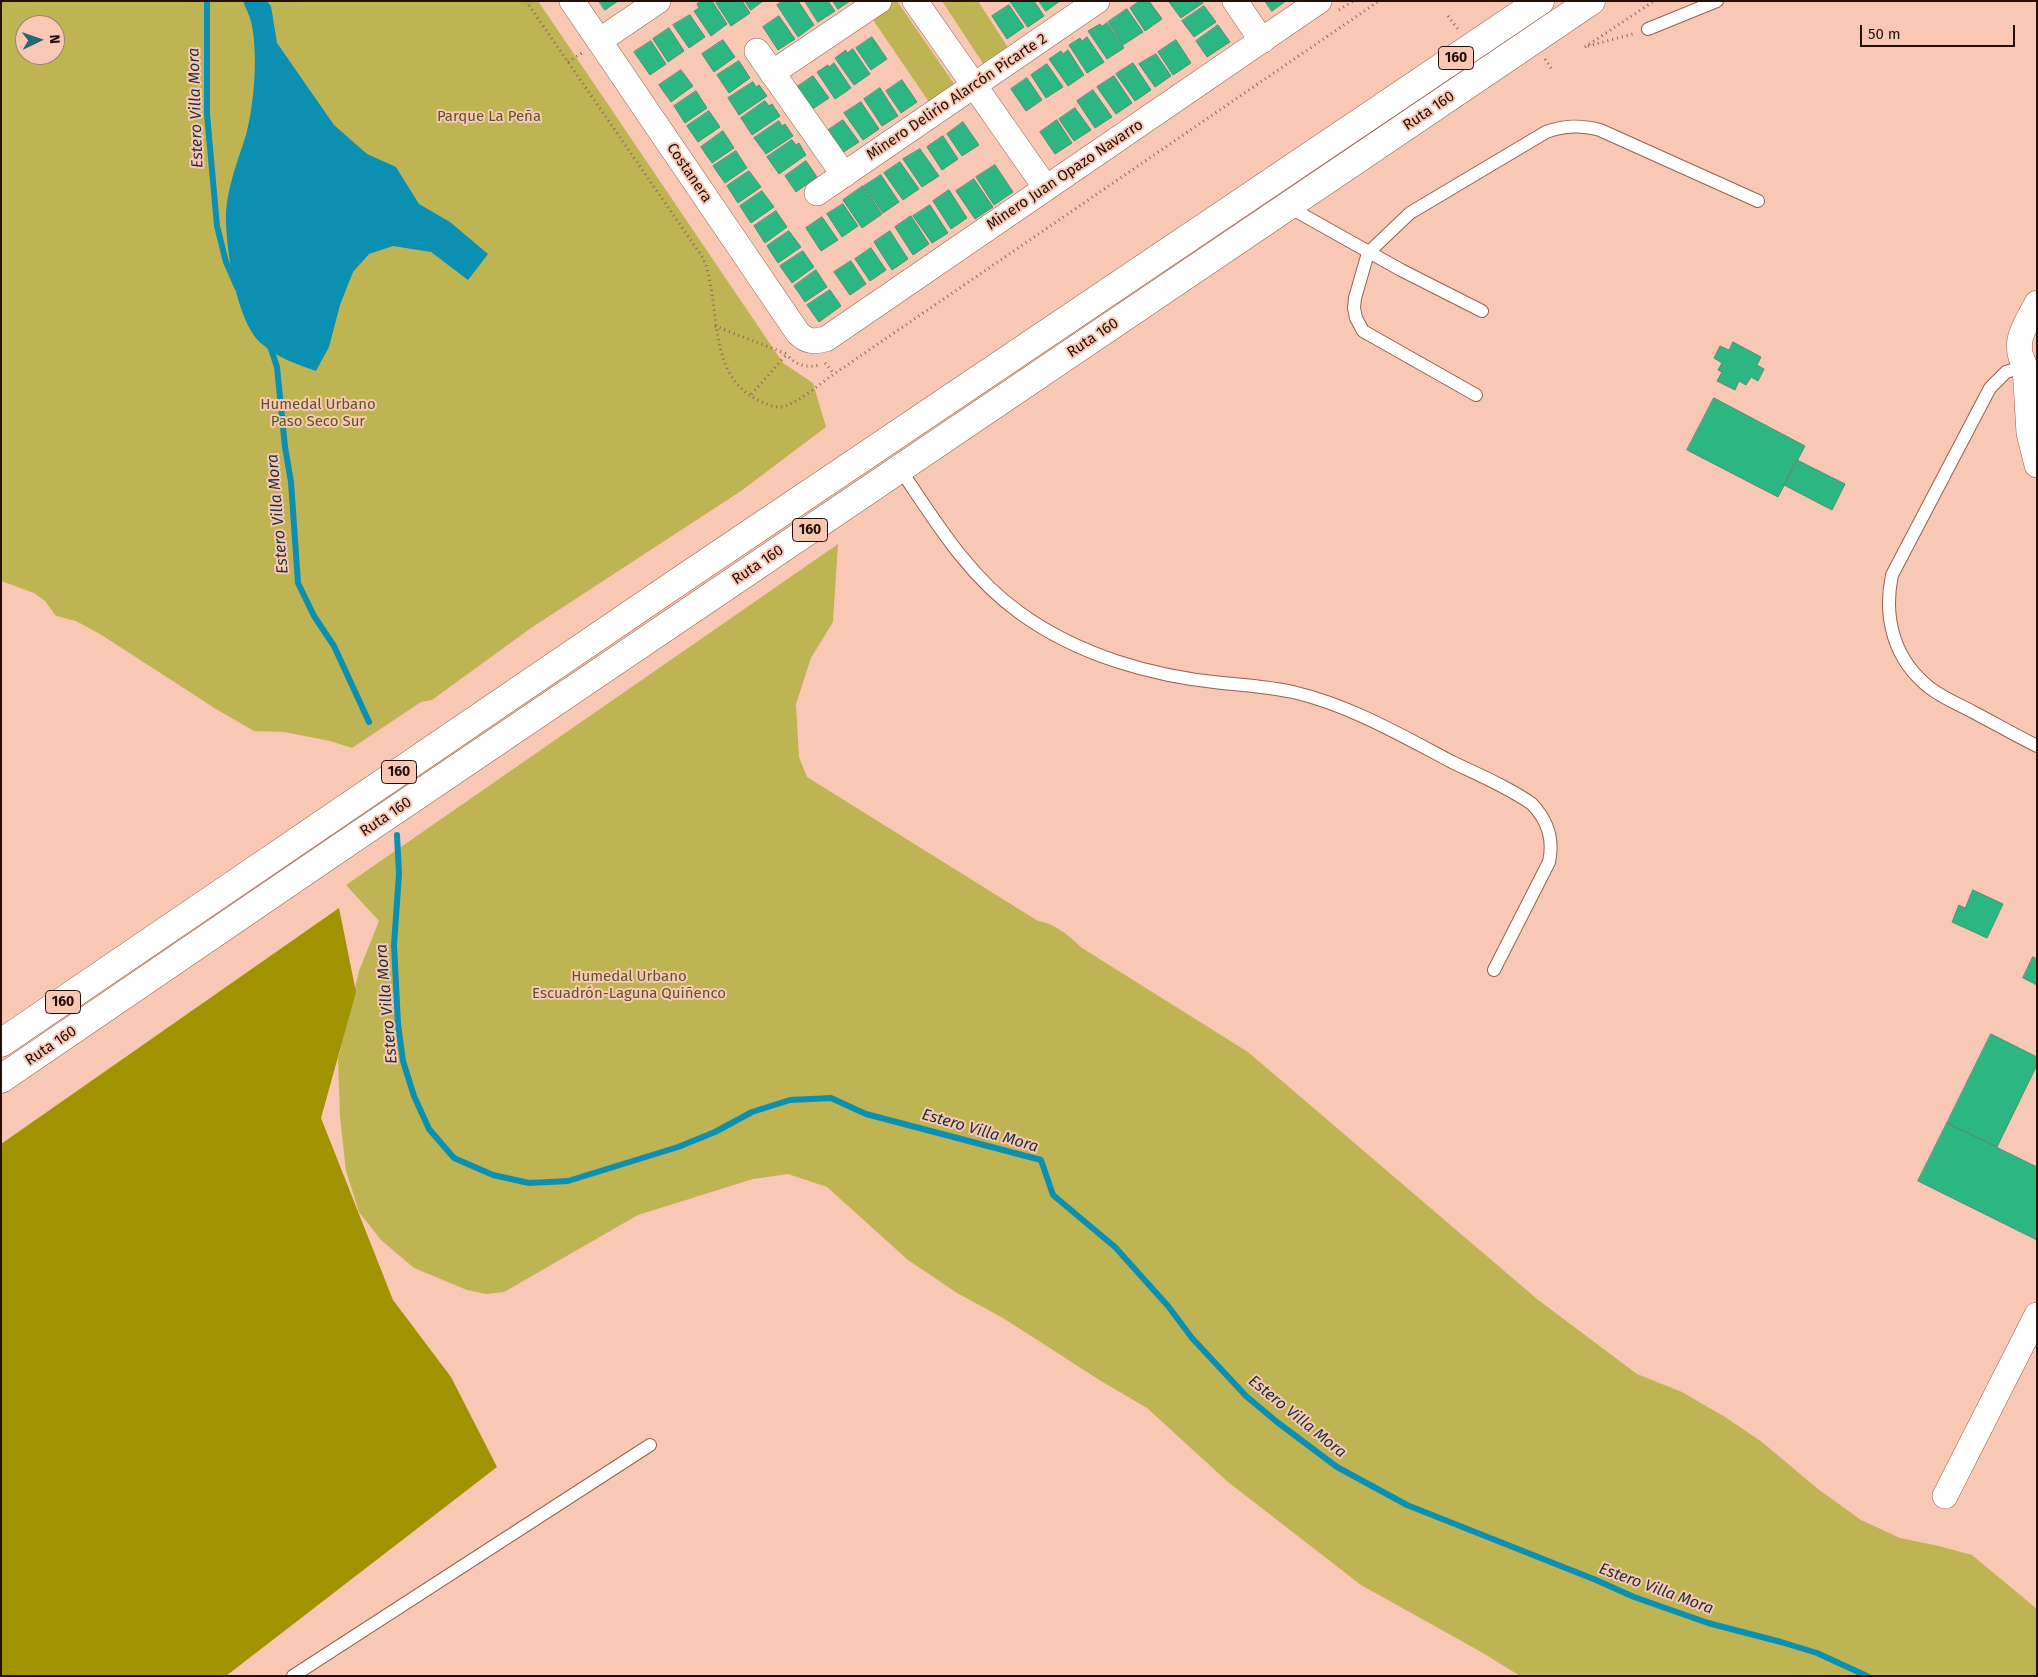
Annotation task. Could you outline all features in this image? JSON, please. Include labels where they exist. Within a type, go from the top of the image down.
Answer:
[{"type":"highway","name":"Ruta 160","points":[[1,1043],[675,584],[1540,1]]},
{"type":"highway","name":"Ruta 160","points":[[1,1079],[1591,1]]},
{"type":"highway","points":[[1,1026],[124,960]]},
{"type":"highway","points":[[1,1090],[65,1036]]},
{"type":"street","name":"Costanera","points":[[572,1],[586,50],[798,333],[809,341]]},
{"type":"street","points":[[586,50],[658,1]]},
{"type":"street","points":[[772,73],[879,1]]},
{"type":"street","points":[[914,1],[1046,188]]},
{"type":"street","points":[[1235,1],[1262,41]]},
{"type":"street","name":"Minero Delirio Alarcón Picarte 2","points":[[817,192],[974,86],[1092,3]]},
{"type":"street","name":"Minero Juan Opazo Navarro","points":[[809,341],[826,338],[1262,41],[1328,7]]},
{"type":"street","points":[[757,52],[844,175]]},
{"type":"street","points":[[2037,303],[2021,335],[2018,348],[2020,358],[2031,367],[2029,433],[2037,465]]},
{"type":"street","points":[[1945,1496],[2037,1314]]},
{"type":"lane","points":[[1648,29],[1717,1]]},
{"type":"lane","points":[[1476,395],[1363,331],[1356,318],[1355,298],[1368,253],[1410,213],[1546,132],[1568,126],[1600,130],[1758,201]]},
{"type":"lane","points":[[1287,206],[1368,253],[1482,311]]},
{"type":"lane","points":[[2031,367],[2006,372],[1990,388],[1892,575],[1888,607],[1893,638],[1903,658],[1917,676],[1944,697],[2037,746]]},
{"type":"lane","points":[[900,469],[961,557],[978,577],[998,596],[1043,629],[1094,653],[1150,671],[1222,683],[1265,687],[1321,700],[1348,710],[1414,742],[1532,804],[1545,820],[1549,830],[1551,851],[1549,862],[1494,970]]},
{"type":"lane","points":[[293,1676],[650,1445]]},
{"type":"path","points":[[526,1],[703,258],[709,274],[718,343],[727,368],[740,387],[750,396],[769,405],[783,407],[1379,1]]},
{"type":"path","points":[[1328,7],[1353,1]]},
{"type":"path","points":[[1648,29],[1585,47],[1654,1]]},
{"type":"path","points":[[568,62],[586,50]]},
{"type":"path","points":[[1277,62],[1281,68]]},
{"type":"path","points":[[715,326],[788,354]]},
{"type":"path","points":[[782,346],[792,360],[804,366],[812,367],[825,362],[834,374]]},
{"type":"path","points":[[750,396],[788,354]]},
{"type":"green space","name":"Humedal Urbano Paso Seco Sur","points":[[1,1],[538,1],[783,363],[813,383],[826,427],[741,491],[531,628],[432,700],[421,702],[352,748],[330,741],[284,732],[254,731],[216,709],[100,634],[76,621],[56,616],[45,601],[34,593],[1,581]]},
{"type":"green space","points":[[889,1],[897,1],[955,85],[931,105],[869,14]]},
{"type":"green space","points":[[942,1],[978,1],[1011,52],[984,65]]},
{"type":"green space","name":"Humedal Urbano Escuadrón-Laguna Quiñenco","points":[[838,544],[833,622],[811,658],[796,704],[799,757],[807,777],[1038,921],[1062,931],[1082,948],[1248,1052],[1537,1299],[1637,1374],[1682,1392],[1725,1417],[1762,1442],[1818,1489],[1861,1520],[1900,1538],[1972,1555],[2037,1609],[2037,1676],[1520,1676],[1483,1653],[1361,1585],[1228,1482],[1147,1408],[1003,1318],[957,1293],[908,1260],[827,1187],[788,1174],[753,1179],[638,1215],[504,1292],[486,1294],[467,1290],[414,1268],[381,1240],[359,1212],[346,1171],[340,1117],[338,1059],[359,971],[379,921],[346,885]]},
{"type":"shaded area","points":[[339,908],[356,992],[321,1118],[393,1300],[451,1377],[497,1467],[226,1676],[1,1676],[1,1144]]},
{"type":"water","points":[[243,1],[267,1],[271,6],[277,43],[334,125],[367,154],[396,167],[419,204],[450,222],[488,254],[468,280],[431,252],[393,246],[369,254],[353,272],[340,305],[329,347],[316,371],[281,357],[268,349],[253,334],[245,319],[239,301],[230,262],[226,226],[227,202],[231,182],[249,123],[255,66],[254,38],[250,17]]},
{"type":"building","points":[[599,1],[618,1],[605,10]]},
{"type":"building","points":[[702,1],[712,1],[727,24],[711,36],[694,11],[699,8],[697,4]]},
{"type":"building","points":[[719,1],[742,1],[750,13],[731,26],[716,3]]},
{"type":"building","points":[[745,1],[763,1],[751,10]]},
{"type":"building","points":[[783,1],[798,1],[814,25],[798,37],[777,5]]},
{"type":"building","points":[[805,1],[828,1],[835,11],[818,22]]},
{"type":"building","points":[[833,1],[850,1],[838,9]]},
{"type":"building","points":[[1010,1],[1034,1],[1044,16],[1028,27]]},
{"type":"building","points":[[1039,1],[1060,1],[1046,11]]},
{"type":"building","points":[[1140,1],[1149,1],[1162,19],[1145,31],[1130,8]]},
{"type":"building","points":[[1202,1],[1203,3],[1181,18],[1169,2]]},
{"type":"building","points":[[1265,1],[1286,1],[1272,11]]},
{"type":"building","points":[[1009,5],[1024,27],[1007,39],[992,16]]},
{"type":"building","points":[[1204,6],[1216,22],[1194,37],[1182,21]]},
{"type":"building","points":[[1127,9],[1143,32],[1123,45],[1108,22]]},
{"type":"building","points":[[690,15],[705,37],[689,48],[673,25]]},
{"type":"building","points":[[779,16],[795,39],[778,50],[763,27]]},
{"type":"building","points":[[1107,23],[1124,48],[1107,59],[1088,31],[1100,24],[1102,26]]},
{"type":"building","points":[[1218,25],[1230,42],[1207,57],[1196,41]]},
{"type":"building","points":[[669,28],[684,51],[668,62],[653,39]]},
{"type":"building","points":[[872,37],[887,59],[871,70],[856,48]]},
{"type":"building","points":[[1087,37],[1104,62],[1087,73],[1069,45],[1080,38],[1082,41]]},
{"type":"building","points":[[723,40],[735,57],[714,72],[702,54]]},
{"type":"building","points":[[1176,40],[1191,63],[1173,75],[1158,52]]},
{"type":"building","points":[[651,41],[666,64],[650,75],[634,52]]},
{"type":"building","points":[[853,49],[870,74],[854,85],[835,58],[846,50],[847,53]]},
{"type":"building","points":[[1068,50],[1084,75],[1068,86],[1049,59],[1061,51],[1063,54]]},
{"type":"building","points":[[1156,54],[1171,76],[1155,87],[1139,64]]},
{"type":"building","points":[[739,61],[750,78],[729,93],[717,75]]},
{"type":"building","points":[[834,63],[851,88],[835,99],[817,72]]},
{"type":"building","points":[[1133,63],[1151,90],[1135,101],[1116,74]]},
{"type":"building","points":[[1047,64],[1063,87],[1046,98],[1031,75]]},
{"type":"building","points":[[681,70],[693,86],[671,102],[659,85]]},
{"type":"building","points":[[813,76],[829,98],[808,112],[797,87]]},
{"type":"building","points":[[1114,76],[1132,103],[1116,114],[1097,87]]},
{"type":"building","points":[[1027,78],[1042,100],[1026,111],[1011,89]]},
{"type":"building","points":[[902,80],[917,102],[901,113],[886,91]]},
{"type":"building","points":[[753,82],[756,87],[759,85],[767,96],[739,115],[728,98]]},
{"type":"building","points":[[880,88],[898,116],[882,126],[864,99]]},
{"type":"building","points":[[1093,90],[1112,117],[1095,128],[1077,101]]},
{"type":"building","points":[[696,91],[707,108],[685,123],[674,106]]},
{"type":"building","points":[[765,101],[769,106],[772,104],[780,116],[752,135],[741,118]]},
{"type":"building","points":[[861,102],[879,129],[863,140],[844,113]]},
{"type":"building","points":[[1075,108],[1091,130],[1074,141],[1059,119]]},
{"type":"building","points":[[709,111],[720,127],[698,142],[687,126]]},
{"type":"building","points":[[843,120],[859,142],[842,153],[827,131]]},
{"type":"building","points":[[1057,120],[1072,143],[1055,154],[1040,132]]},
{"type":"building","points":[[779,121],[782,126],[785,124],[793,136],[766,154],[754,138]]},
{"type":"building","points":[[963,122],[979,145],[962,156],[947,134]]},
{"type":"building","points":[[723,131],[734,148],[712,163],[701,147]]},
{"type":"building","points":[[943,136],[958,159],[942,170],[927,147]]},
{"type":"building","points":[[792,140],[796,145],[799,143],[806,155],[779,174],[767,157]]},
{"type":"building","points":[[920,149],[939,176],[922,187],[903,159]]},
{"type":"building","points":[[736,151],[747,168],[725,183],[713,166]]},
{"type":"building","points":[[806,161],[817,177],[796,192],[785,176]]},
{"type":"building","points":[[900,162],[919,189],[903,200],[884,173]]},
{"type":"building","points":[[995,165],[1013,192],[994,205],[976,177]]},
{"type":"building","points":[[749,171],[761,187],[738,203],[727,186]]},
{"type":"building","points":[[881,175],[899,202],[883,213],[864,186]]},
{"type":"building","points":[[974,179],[993,207],[975,219],[956,191]]},
{"type":"building","points":[[863,186],[882,214],[862,228],[843,200]]},
{"type":"building","points":[[949,190],[967,218],[951,229],[933,201]]},
{"type":"building","points":[[762,191],[774,207],[751,223],[740,206]]},
{"type":"building","points":[[843,204],[858,226],[842,237],[827,214]]},
{"type":"building","points":[[930,205],[948,233],[932,243],[913,216]]},
{"type":"building","points":[[776,211],[787,227],[765,243],[754,226]]},
{"type":"building","points":[[911,216],[929,244],[913,255],[895,227]]},
{"type":"building","points":[[822,217],[838,240],[821,251],[806,228]]},
{"type":"building","points":[[789,231],[801,247],[778,263],[767,246]]},
{"type":"building","points":[[890,231],[908,259],[892,270],[874,242]]},
{"type":"building","points":[[871,248],[886,270],[870,281],[855,259]]},
{"type":"building","points":[[803,251],[814,267],[792,283],[780,266]]},
{"type":"building","points":[[851,261],[866,284],[850,295],[834,272]]},
{"type":"building","points":[[816,270],[827,287],[805,302],[794,286]]},
{"type":"building","points":[[830,290],[841,306],[819,322],[807,305]]},
{"type":"building","points":[[1733,342],[1761,357],[1757,365],[1764,369],[1758,381],[1751,377],[1746,385],[1739,381],[1735,390],[1717,381],[1722,372],[1718,370],[1722,363],[1714,358],[1720,346],[1729,350]]},
{"type":"building","points":[[1714,398],[1805,446],[1778,497],[1687,450]]},
{"type":"building","points":[[1797,460],[1845,484],[1832,510],[1784,485]]},
{"type":"building","points":[[1973,890],[2003,904],[1987,938],[1952,922],[1959,905],[1965,908]]},
{"type":"building","points":[[2033,957],[2037,959],[2037,985],[2023,978]]},
{"type":"building","points":[[1991,1034],[2037,1057],[2037,1065],[1997,1147],[1947,1123]]},
{"type":"building","points":[[1947,1123],[2037,1167],[2037,1240],[1918,1181]]},
{"type":"waterway","name":"Estero Villa Mora","points":[[207,1],[207,114],[217,226],[226,262],[237,287]]},
{"type":"waterway","name":"Estero Villa Mora","points":[[269,343],[277,367],[285,447],[291,482],[298,583],[314,616],[334,646],[369,722]]},
{"type":"waterway","name":"Estero Villa Mora","points":[[397,835],[399,874],[394,945],[398,1024],[403,1061],[414,1096],[429,1129],[454,1158],[493,1175],[529,1183],[568,1181],[678,1147],[715,1132],[752,1112],[790,1100],[831,1098],[866,1114],[1041,1160],[1053,1195],[1115,1247],[1168,1306],[1192,1338],[1246,1396],[1337,1467],[1407,1505],[1634,1597],[1708,1623],[1817,1653],[1867,1676]]},
{"type":"park label","name":"Parque La Peña","points":[[489,117]]}]
